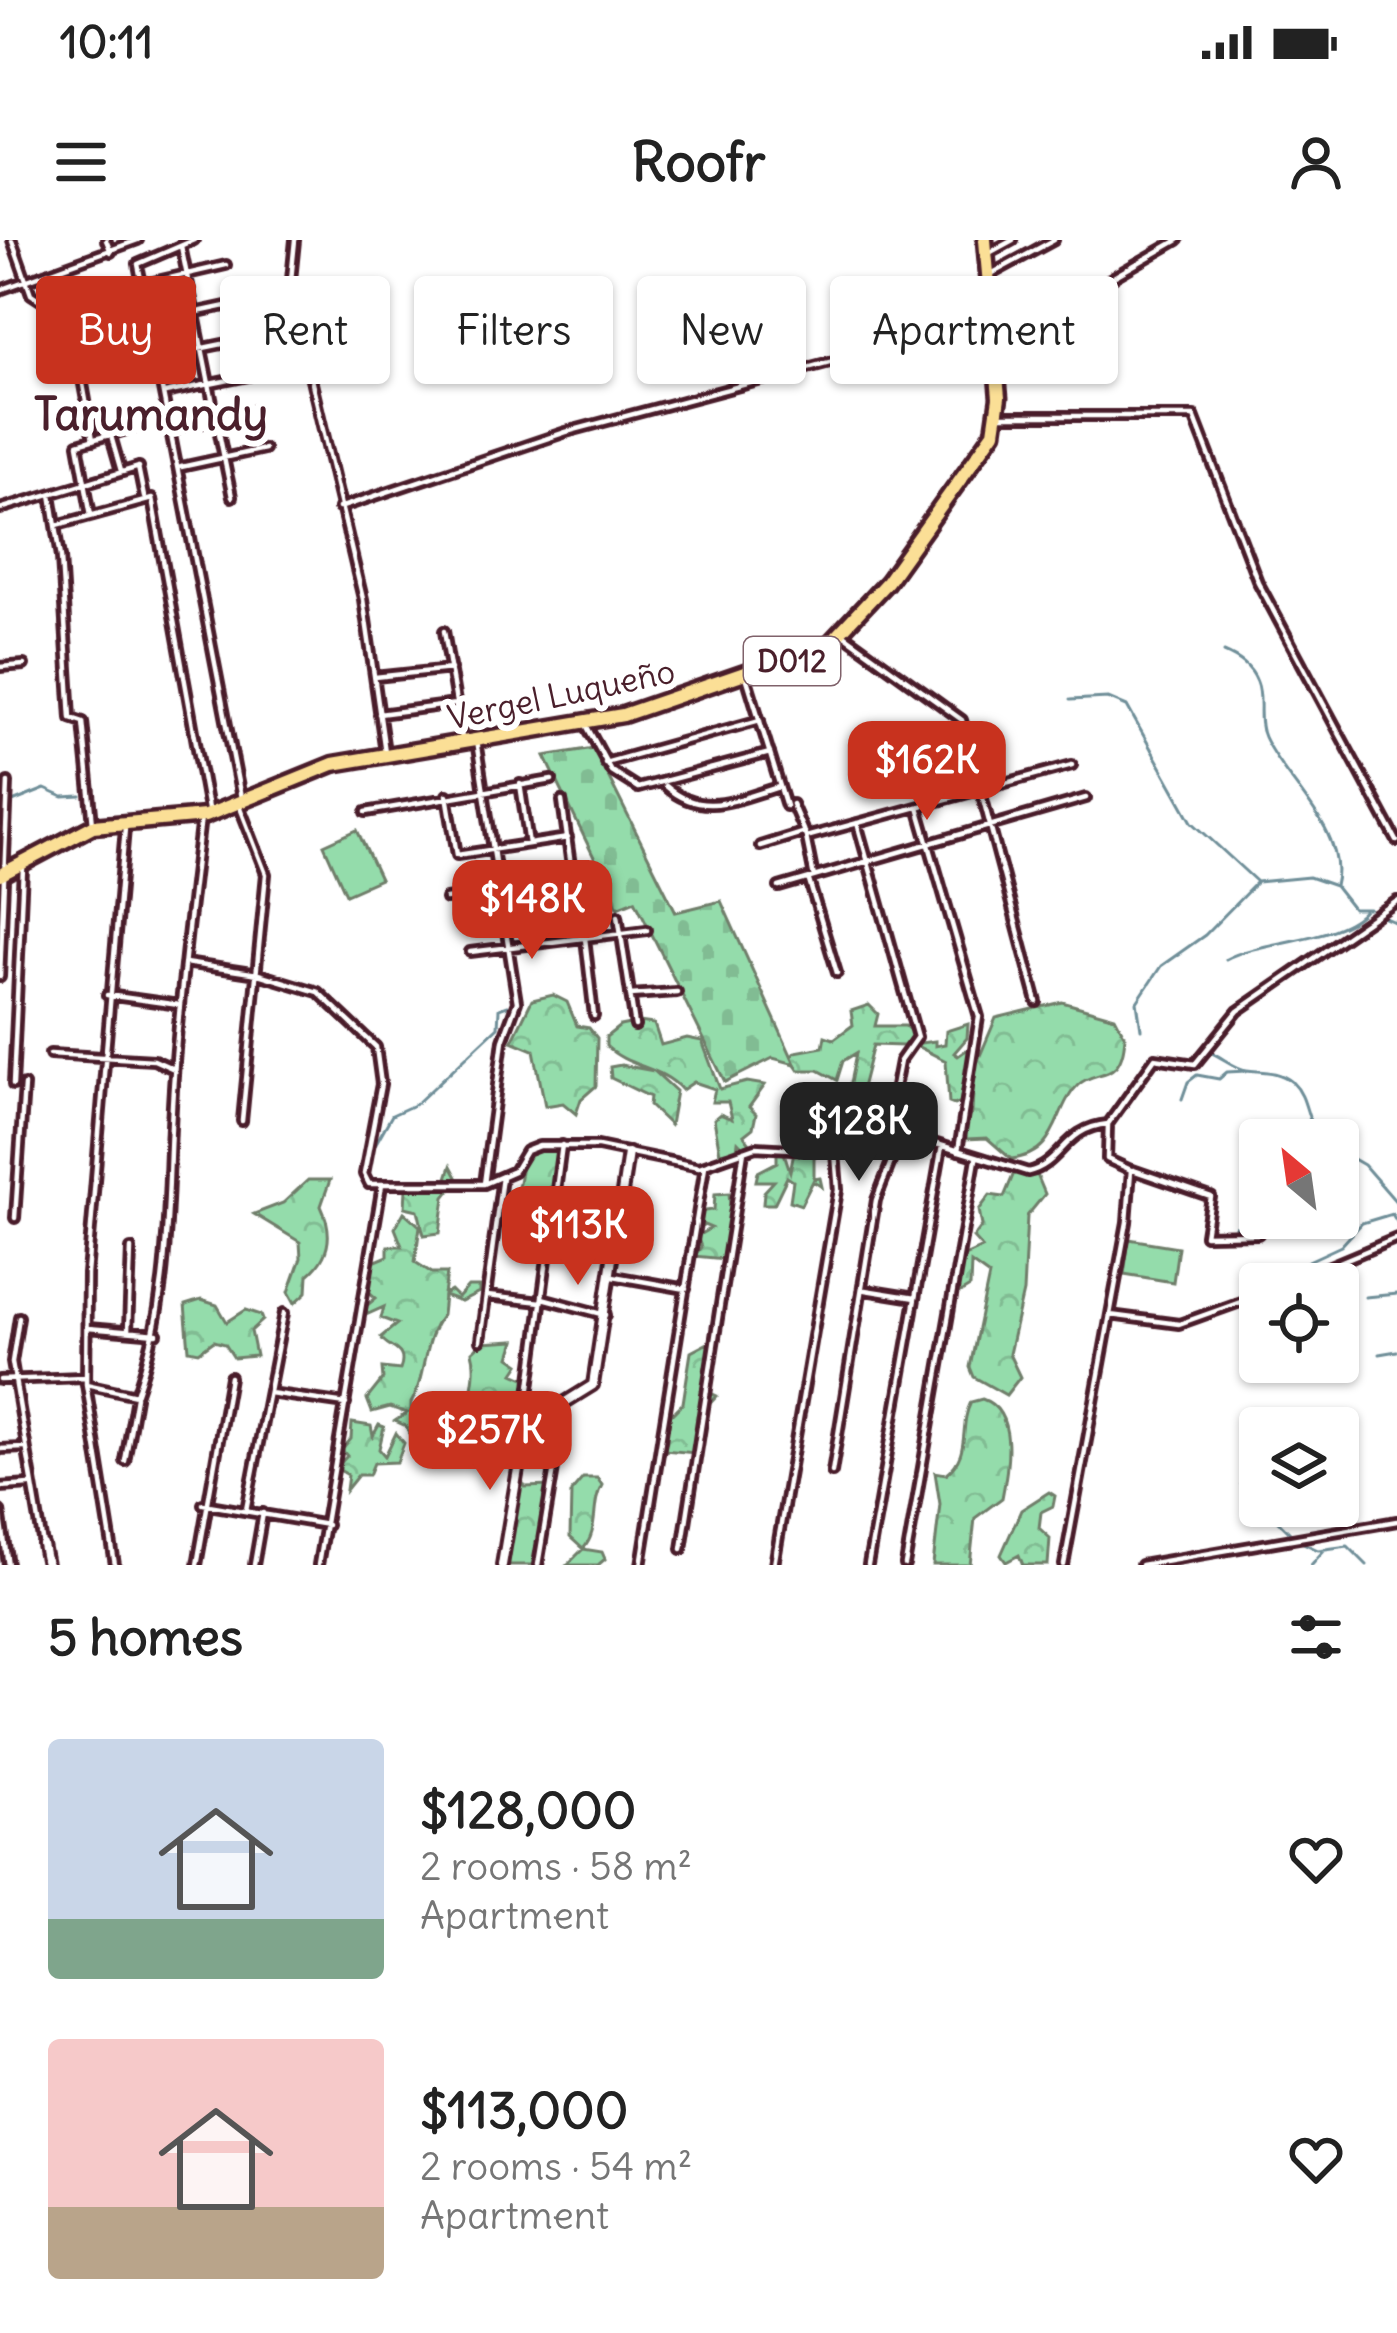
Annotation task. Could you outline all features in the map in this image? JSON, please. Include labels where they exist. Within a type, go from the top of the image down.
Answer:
[{"type":"main road","points":[[986,247],[988,276]]},
{"type":"main road","points":[[997,384],[999,416]]},
{"type":"main road","name":"Vergel Luqueño","points":[[4,873],[93,826],[205,816],[322,767],[585,723],[811,654],[843,634],[979,460],[999,416]]},
{"type":"street","points":[[12,240],[34,298],[54,309],[78,356],[93,440]]},
{"type":"street","points":[[106,240],[111,252]]},
{"type":"street","points":[[0,290],[138,240]]},
{"type":"street","points":[[141,276],[138,264],[194,240]]},
{"type":"street","points":[[295,240],[290,290],[364,599],[385,753]]},
{"type":"street","points":[[986,247],[1012,240]]},
{"type":"street","points":[[988,276],[1054,240]]},
{"type":"street","points":[[1115,276],[1178,240]]},
{"type":"street","points":[[181,246],[187,274]]},
{"type":"street","points":[[179,276],[226,265]]},
{"type":"street","points":[[196,318],[232,497]]},
{"type":"street","points":[[196,349],[220,344]]},
{"type":"street","points":[[339,508],[566,432],[830,362]]},
{"type":"street","points":[[166,393],[220,382]]},
{"type":"street","points":[[164,384],[241,804],[266,874],[242,1121]]},
{"type":"street","points":[[173,430],[256,410]]},
{"type":"street","points":[[999,416],[1194,416],[1258,582],[1397,841]]},
{"type":"street","points":[[92,515],[79,444],[171,417]]},
{"type":"street","points":[[111,436],[121,472]]},
{"type":"street","points":[[181,467],[264,448]]},
{"type":"street","points":[[0,508],[138,467],[145,497]]},
{"type":"street","points":[[51,494],[71,718],[83,722],[93,826]]},
{"type":"street","points":[[57,525],[145,497],[153,500],[205,816],[174,1069],[172,1188],[157,1334],[136,1395],[125,1461]]},
{"type":"street","points":[[444,631],[457,704],[483,790],[518,1002],[502,1047],[484,1184]]},
{"type":"street","points":[[843,634],[960,717],[1037,1002]]},
{"type":"street","points":[[0,667],[24,665]]},
{"type":"street","points":[[375,677],[451,669]]},
{"type":"street","points":[[746,676],[779,787],[806,834],[811,878],[837,973]]},
{"type":"street","points":[[379,714],[457,704]]},
{"type":"street","points":[[605,763],[760,720]]},
{"type":"street","points":[[585,723],[605,763],[633,787],[660,785],[770,753]]},
{"type":"street","points":[[760,846],[1072,765]]},
{"type":"street","points":[[365,812],[552,780]]},
{"type":"street","points":[[0,977],[8,782]]},
{"type":"street","points":[[520,784],[529,844]]},
{"type":"street","points":[[660,785],[682,802],[710,807],[779,787]]},
{"type":"street","points":[[447,795],[457,855],[568,838]]},
{"type":"street","points":[[779,887],[1086,798]]},
{"type":"street","points":[[562,801],[594,1016]]},
{"type":"street","points":[[918,807],[979,1017],[958,1151]]},
{"type":"street","points":[[116,1565],[86,1381],[102,1058],[125,822]]},
{"type":"street","points":[[832,1472],[876,1200],[891,1162],[888,1143],[900,1061],[917,1037],[857,824]]},
{"type":"street","points":[[13,1085],[23,862]]},
{"type":"street","points":[[446,899],[601,878]]},
{"type":"street","points":[[1239,1234],[1205,1235],[1211,1197],[1106,1159],[1108,1124],[1155,1058],[1195,1064],[1238,1011],[1397,901]]},
{"type":"street","points":[[618,915],[634,1026]]},
{"type":"street","points":[[470,952],[647,930]]},
{"type":"street","points":[[185,963],[258,974],[325,995],[376,1047],[382,1084],[364,1174],[367,1183],[484,1184],[517,1169],[529,1149],[562,1145],[706,1166],[744,1151],[835,1151],[917,1138],[976,1159],[1036,1172],[1073,1135],[1108,1124]]},
{"type":"street","points":[[630,995],[677,992]]},
{"type":"street","points":[[107,995],[181,1006]]},
{"type":"street","points":[[50,1054],[154,1060],[174,1069]]},
{"type":"street","points":[[16,1218],[24,1085]]},
{"type":"street","points":[[502,1565],[562,1145]]},
{"type":"street","points":[[868,1565],[942,1146]]},
{"type":"street","points":[[682,1549],[744,1151]]},
{"type":"street","points":[[774,1565],[838,1190],[835,1151]]},
{"type":"street","points":[[524,1429],[591,1391],[613,1276],[628,1153]]},
{"type":"street","points":[[905,1565],[976,1159]]},
{"type":"street","points":[[641,1565],[706,1166]]},
{"type":"street","points":[[1064,1565],[1131,1170]]},
{"type":"street","points":[[480,1341],[502,1177]]},
{"type":"street","points":[[318,1565],[382,1185]]},
{"type":"street","points":[[1337,1263],[1397,1238]]},
{"type":"street","points":[[128,1330],[131,1249]]},
{"type":"street","points":[[613,1276],[686,1289]]},
{"type":"street","points":[[865,1290],[915,1298]]},
{"type":"street","points":[[487,1296],[541,1300],[606,1315]]},
{"type":"street","points":[[1110,1315],[1178,1324],[1239,1302]]},
{"type":"street","points":[[246,1510],[284,1313]]},
{"type":"street","points":[[19,1317],[12,1348],[14,1377],[46,1565]]},
{"type":"street","points":[[88,1328],[157,1334]]},
{"type":"street","points":[[197,1565],[203,1504],[230,1377]]},
{"type":"street","points":[[0,1380],[86,1381],[136,1395]]},
{"type":"street","points":[[268,1393],[347,1404]]},
{"type":"street","points":[[538,1565],[561,1426]]},
{"type":"street","points":[[0,1449],[26,1448]]},
{"type":"street","points":[[0,1487],[32,1484]]},
{"type":"street","points":[[203,1504],[327,1525]]},
{"type":"street","points":[[0,1511],[5,1563]]},
{"type":"street","points":[[254,1565],[263,1513]]},
{"type":"street","points":[[1142,1565],[1397,1521]]},
{"type":"green space","points":[[594,748],[676,912],[721,901],[795,1064],[773,1058],[725,1082],[635,900],[618,907],[545,756]]},
{"type":"green space","points":[[357,830],[380,879],[346,894],[324,845]]},
{"type":"green space","points":[[553,995],[567,1002],[577,1026],[589,1028],[597,1038],[596,1086],[581,1099],[576,1114],[563,1103],[545,1106],[534,1050],[512,1041],[532,1000]]},
{"type":"green space","points":[[1062,1002],[1115,1017],[1125,1036],[1119,1062],[1078,1085],[1039,1149],[1011,1159],[987,1138],[966,1139],[963,1120],[972,1113],[974,1070],[996,1018]]},
{"type":"green space","points":[[869,1005],[878,1014],[875,1026],[905,1026],[915,1035],[903,1046],[873,1045],[862,1088],[875,1105],[868,1112],[853,1107],[848,1093],[856,1053],[843,1061],[837,1080],[818,1070],[799,1070],[791,1058],[795,1052],[823,1047],[825,1036],[834,1039],[853,1025],[851,1011]]},
{"type":"green space","points":[[654,1024],[661,1045],[687,1038],[702,1041],[720,1089],[747,1082],[765,1085],[749,1107],[756,1114],[753,1128],[744,1135],[750,1143],[743,1147],[738,1142],[737,1150],[720,1153],[714,1119],[720,1114],[732,1119],[728,1102],[712,1102],[715,1089],[694,1082],[682,1090],[606,1046],[606,1037],[620,1026]]},
{"type":"green space","points":[[968,1024],[967,1038],[954,1053],[958,1056],[972,1046],[977,1054],[964,1083],[969,1099],[954,1105],[949,1103],[946,1061],[913,1044],[945,1044],[946,1031]]},
{"type":"green space","points":[[610,1067],[654,1071],[676,1091],[670,1125],[649,1105],[650,1097],[611,1078]]},
{"type":"green space","points":[[538,1146],[559,1150],[548,1219],[537,1223],[524,1204],[505,1208],[501,1194],[518,1188],[524,1154]]},
{"type":"green space","points":[[777,1148],[783,1150],[790,1171],[794,1152],[800,1149],[814,1156],[814,1179],[820,1178],[822,1187],[813,1181],[801,1205],[790,1201],[793,1181],[787,1177],[774,1204],[763,1204],[764,1192],[774,1181],[756,1181],[758,1172],[777,1162]]},
{"type":"green space","points":[[451,1166],[458,1179],[449,1182],[452,1188],[445,1197],[440,1233],[424,1235],[418,1210],[405,1207],[406,1189],[416,1181],[425,1187],[446,1181]]},
{"type":"green space","points":[[1035,1170],[1045,1194],[1027,1216],[1023,1292],[1009,1354],[1020,1377],[1006,1395],[974,1377],[970,1367],[989,1276],[971,1263],[970,1287],[960,1293],[954,1288],[960,1258],[982,1248],[973,1238],[982,1226],[979,1210],[990,1195],[1004,1197],[1014,1173]]},
{"type":"green space","points":[[308,1180],[330,1180],[321,1206],[328,1243],[308,1275],[307,1292],[295,1303],[289,1292],[301,1258],[300,1242],[254,1214],[283,1203]]},
{"type":"green space","points":[[729,1193],[732,1225],[724,1259],[694,1256],[701,1247],[697,1236],[711,1228],[704,1225],[698,1230],[703,1224],[696,1212],[714,1210],[715,1194]]},
{"type":"green space","points":[[404,1212],[420,1226],[415,1262],[432,1273],[447,1273],[444,1295],[451,1291],[458,1298],[468,1287],[479,1287],[479,1293],[461,1302],[444,1296],[442,1315],[411,1403],[411,1412],[416,1405],[423,1408],[413,1417],[429,1432],[412,1440],[406,1426],[395,1421],[407,1413],[390,1407],[372,1412],[367,1399],[383,1379],[382,1368],[400,1370],[402,1362],[381,1337],[397,1324],[381,1318],[384,1307],[368,1314],[365,1307],[376,1298],[368,1291],[371,1263],[388,1256],[388,1246],[402,1246],[395,1228]]},
{"type":"green space","points":[[1129,1239],[1178,1247],[1173,1282],[1124,1274]]},
{"type":"green space","points":[[201,1300],[217,1305],[227,1322],[246,1310],[261,1315],[263,1320],[251,1331],[256,1356],[234,1358],[225,1344],[214,1341],[199,1352],[189,1350],[185,1305]]},
{"type":"green space","points":[[515,1341],[510,1357],[520,1364],[514,1373],[525,1378],[527,1397],[540,1411],[528,1415],[526,1397],[504,1398],[506,1418],[499,1425],[492,1459],[469,1460],[464,1436],[472,1352],[482,1343]]},
{"type":"green space","points":[[708,1343],[711,1358],[706,1369],[712,1383],[704,1390],[717,1396],[704,1410],[695,1453],[663,1450],[668,1418],[683,1403],[691,1352]]},
{"type":"green space","points":[[982,1399],[993,1405],[1006,1428],[1008,1457],[1002,1498],[975,1518],[970,1565],[933,1565],[940,1504],[935,1472],[946,1474],[954,1466],[971,1402]]},
{"type":"green space","points":[[352,1423],[371,1426],[373,1436],[379,1425],[384,1427],[379,1449],[385,1456],[396,1433],[404,1443],[397,1462],[374,1463],[369,1475],[358,1475],[346,1490],[348,1475],[336,1468],[347,1456],[342,1450],[351,1439]]},
{"type":"green space","points":[[520,1478],[525,1487],[550,1486],[539,1556],[536,1565],[504,1565],[502,1535],[511,1514],[507,1506]]},
{"type":"green space","points":[[583,1478],[597,1478],[602,1485],[583,1549],[570,1537],[571,1492]]},
{"type":"green space","points":[[1049,1492],[1055,1496],[1053,1506],[1041,1512],[1039,1528],[1050,1538],[1048,1565],[1023,1565],[1019,1555],[1006,1562],[1001,1555],[1021,1510]]},
{"type":"green space","points":[[583,1549],[602,1552],[605,1559],[598,1565],[567,1565]]},
{"type":"waterway","points":[[1224,652],[1244,663],[1254,676],[1264,737],[1324,827],[1337,866],[1335,886]]},
{"type":"waterway","points":[[1070,700],[1108,698],[1127,706],[1192,822],[1256,881]]},
{"type":"waterway","points":[[10,803],[45,789],[63,797],[81,796]]},
{"type":"waterway","points":[[1141,1029],[1137,1002],[1161,966],[1205,935],[1257,882],[1309,877],[1335,886],[1353,909],[1370,909]]},
{"type":"waterway","points":[[1226,959],[1339,928],[1366,909]]},
{"type":"waterway","points":[[1383,917],[1397,923]]},
{"type":"waterway","points":[[372,1150],[392,1115],[416,1104],[498,1027],[499,1009],[507,1006]]},
{"type":"waterway","points":[[1212,1053],[1243,1069],[1287,1078],[1302,1096],[1310,1119]]},
{"type":"waterway","points":[[1182,1099],[1188,1082],[1197,1075],[1219,1079],[1227,1072],[1246,1071]]},
{"type":"waterway","points":[[1359,1162],[1397,1203]]},
{"type":"waterway","points":[[1304,1263],[1341,1246],[1362,1223],[1392,1214],[1397,1222]]},
{"type":"waterway","points":[[1235,1227],[1239,1226]]},
{"type":"waterway","points":[[1365,1297],[1397,1294]]},
{"type":"waterway","points":[[1379,1354],[1397,1351]]},
{"type":"waterway","points":[[1284,1527],[1291,1534]]},
{"type":"waterway","points":[[1301,1542],[1318,1550],[1348,1546],[1367,1565]]},
{"type":"waterway","points":[[1311,1565],[1325,1549]]},
{"type":"district","name":"Tarumandy","points":[[151,414]]}]
